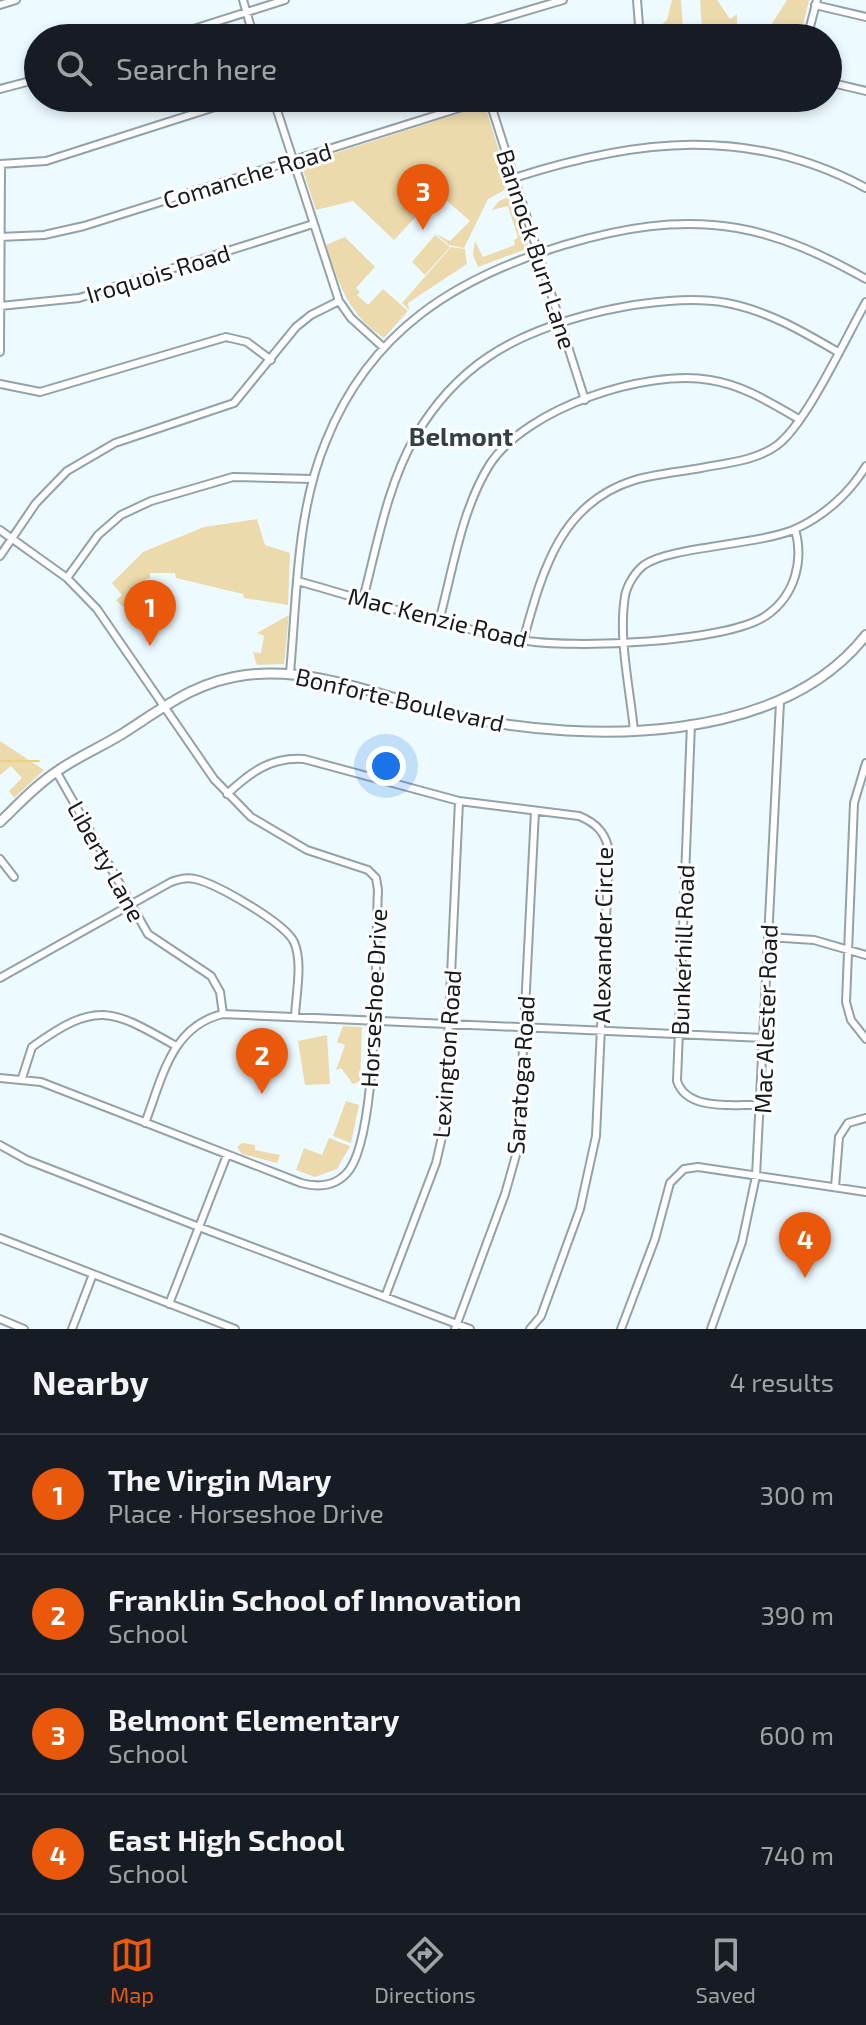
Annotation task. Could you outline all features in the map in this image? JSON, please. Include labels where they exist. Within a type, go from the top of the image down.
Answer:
[{"type":"main road","name":"Bonforte Boulevard","points":[[0,822],[56,771],[121,735],[164,704],[194,688],[225,679],[290,673],[505,725],[550,730],[634,731],[691,724],[780,702],[826,672],[866,635]]},
{"type":"street","points":[[0,5],[14,0]]},
{"type":"street","points":[[243,0],[250,24]]},
{"type":"street","points":[[209,24],[285,0]]},
{"type":"street","points":[[482,24],[563,0]]},
{"type":"street","points":[[637,0],[639,24]]},
{"type":"street","points":[[810,24],[816,2],[866,17]]},
{"type":"street","points":[[0,89],[24,83]]},
{"type":"street","points":[[842,85],[866,91]]},
{"type":"street","points":[[0,352],[0,164],[46,161],[199,112]]},
{"type":"street","points":[[278,112],[339,301],[351,318],[384,348]]},
{"type":"street","name":"Comanche Road","points":[[1,237],[44,235],[72,229],[446,112]]},
{"type":"street","name":"Bannock Burn Lane","points":[[494,112],[585,400]]},
{"type":"street","points":[[514,178],[613,149],[691,144],[765,152],[815,166],[866,188]]},
{"type":"street","name":"Iroquois Road","points":[[1,306],[79,298],[313,224]]},
{"type":"street","points":[[290,673],[298,581],[312,479],[326,440],[344,404],[384,348],[421,311],[448,292],[478,275],[538,253],[612,231],[662,224],[738,228],[783,239],[866,279]]},
{"type":"street","points":[[363,599],[400,466],[428,417],[464,374],[491,355],[560,325],[630,304],[688,299],[763,313],[790,323],[838,352]]},
{"type":"street","points":[[0,556],[45,492],[87,457],[115,443],[234,403],[306,319],[339,301]]},
{"type":"street","points":[[523,641],[543,569],[555,541],[576,516],[602,494],[634,481],[756,456],[779,444],[799,419],[866,302]]},
{"type":"street","points":[[0,384],[40,392],[226,337],[247,342],[271,360]]},
{"type":"street","points":[[439,621],[467,514],[490,465],[520,431],[543,415],[653,380],[685,377],[736,386],[799,419]]},
{"type":"street","points":[[634,731],[625,644],[625,596],[643,566],[664,557],[745,543],[795,529],[831,507],[866,466]]},
{"type":"street","points":[[67,578],[98,535],[121,515],[151,501],[233,477],[312,479]]},
{"type":"street","name":"Mac Kenzie Road","points":[[298,581],[523,641],[625,644],[747,624],[769,614],[780,603],[794,579],[799,548],[795,529]]},
{"type":"street","name":"Horseshoe Drive","points":[[0,530],[67,578],[97,609],[227,794],[269,830],[307,850],[359,865],[376,878],[367,1117],[357,1155],[345,1175],[326,1186],[309,1185],[22,1078],[0,1078]]},
{"type":"street","name":"Mac Alester Road","points":[[711,1329],[742,1242],[756,1176],[762,1105],[780,702]]},
{"type":"street","name":"Bunkerhill Road","points":[[691,724],[676,1075],[682,1092],[704,1103],[762,1105]]},
{"type":"street","name":"Alexander Circle","points":[[227,794],[261,766],[290,758],[459,801],[588,819],[602,831],[608,846],[596,1136],[588,1180],[541,1316],[530,1329]]},
{"type":"street","points":[[866,763],[854,803],[847,1011],[866,1039]]},
{"type":"street","name":"Liberty Lane","points":[[56,771],[151,937],[211,976],[220,992],[223,1014]]},
{"type":"street","name":"Lexington Road","points":[[385,1297],[441,1143],[459,801]]},
{"type":"street","name":"Saratoga Road","points":[[456,1327],[505,1194],[518,1148],[535,811]]},
{"type":"street","points":[[0,859],[14,877]]},
{"type":"street","points":[[0,978],[171,882],[193,879],[207,883],[281,926],[297,950],[295,1016]]},
{"type":"street","points":[[768,937],[814,940],[866,955]]},
{"type":"street","points":[[22,1078],[32,1047],[97,1013],[119,1015],[176,1046]]},
{"type":"street","points":[[145,1123],[176,1046],[193,1025],[223,1014],[765,1038]]},
{"type":"street","points":[[835,1187],[839,1137],[848,1123],[866,1118]]},
{"type":"street","points":[[0,1145],[27,1160],[456,1327],[470,1329]]},
{"type":"street","points":[[169,1304],[227,1155]]},
{"type":"street","points":[[621,1329],[674,1177],[684,1169],[698,1167],[866,1192]]},
{"type":"street","points":[[0,1238],[235,1329]]},
{"type":"street","points":[[72,1329],[93,1274]]},
{"type":"street","points":[[0,1319],[24,1329]]},
{"type":"shaded area","points":[[672,0],[681,0],[683,24],[662,24],[667,20]]},
{"type":"shaded area","points":[[700,0],[717,0],[730,19],[737,14],[737,24],[702,24]]},
{"type":"shaded area","points":[[787,0],[809,0],[803,24],[772,24]]},
{"type":"shaded area","points":[[463,112],[487,112],[510,187],[488,199],[464,248],[449,245],[436,234],[450,241],[470,221],[438,193],[394,240],[353,201],[316,210],[301,164]]},
{"type":"shaded area","points":[[513,195],[529,248],[478,267],[473,255],[475,241],[483,257],[515,245],[514,240],[518,238],[508,206],[492,210],[499,201]]},
{"type":"shaded area","points":[[435,235],[450,247],[425,275],[412,262]]},
{"type":"shaded area","points":[[345,237],[375,267],[356,288],[360,292],[357,295],[368,305],[383,289],[408,311],[384,338],[353,309],[335,272],[326,245]]},
{"type":"shaded area","points":[[451,247],[465,249],[467,264],[408,303],[409,310],[402,303]]},
{"type":"shaded area","points":[[257,519],[265,545],[290,553],[288,605],[244,598],[243,594],[176,578],[175,573],[150,573],[150,578],[136,584],[123,607],[116,600],[122,595],[112,583],[143,552],[204,527]]},
{"type":"shaded area","points":[[289,615],[284,664],[257,665],[253,652],[261,653],[264,636],[257,633]]},
{"type":"shaded area","points":[[0,741],[44,770],[14,798],[9,791],[22,778],[11,766],[0,775]]},
{"type":"shaded area","points":[[343,1026],[362,1027],[360,1082],[353,1084],[341,1068],[336,1070],[345,1045],[337,1042]]},
{"type":"shaded area","points":[[327,1035],[330,1084],[305,1085],[298,1041]]},
{"type":"shaded area","points":[[346,1101],[359,1105],[351,1143],[333,1136]]},
{"type":"shaded area","points":[[329,1138],[350,1146],[337,1169],[315,1177],[296,1170],[304,1148],[322,1155]]},
{"type":"shaded area","points":[[242,1143],[255,1145],[255,1150],[280,1155],[277,1163],[242,1154],[237,1147]]},
{"type":"waterway","points":[[0,761],[39,761]]},
{"type":"place","name":"Belmont Elementary","points":[[423,230]]},
{"type":"place","name":"The Virgin Mary","points":[[150,646]]},
{"type":"place","name":"Franklin School of Innovation","points":[[262,1094]]},
{"type":"place","name":"East High School","points":[[805,1278]]},
{"type":"district","name":"Belmont","points":[[461,435]]}]
